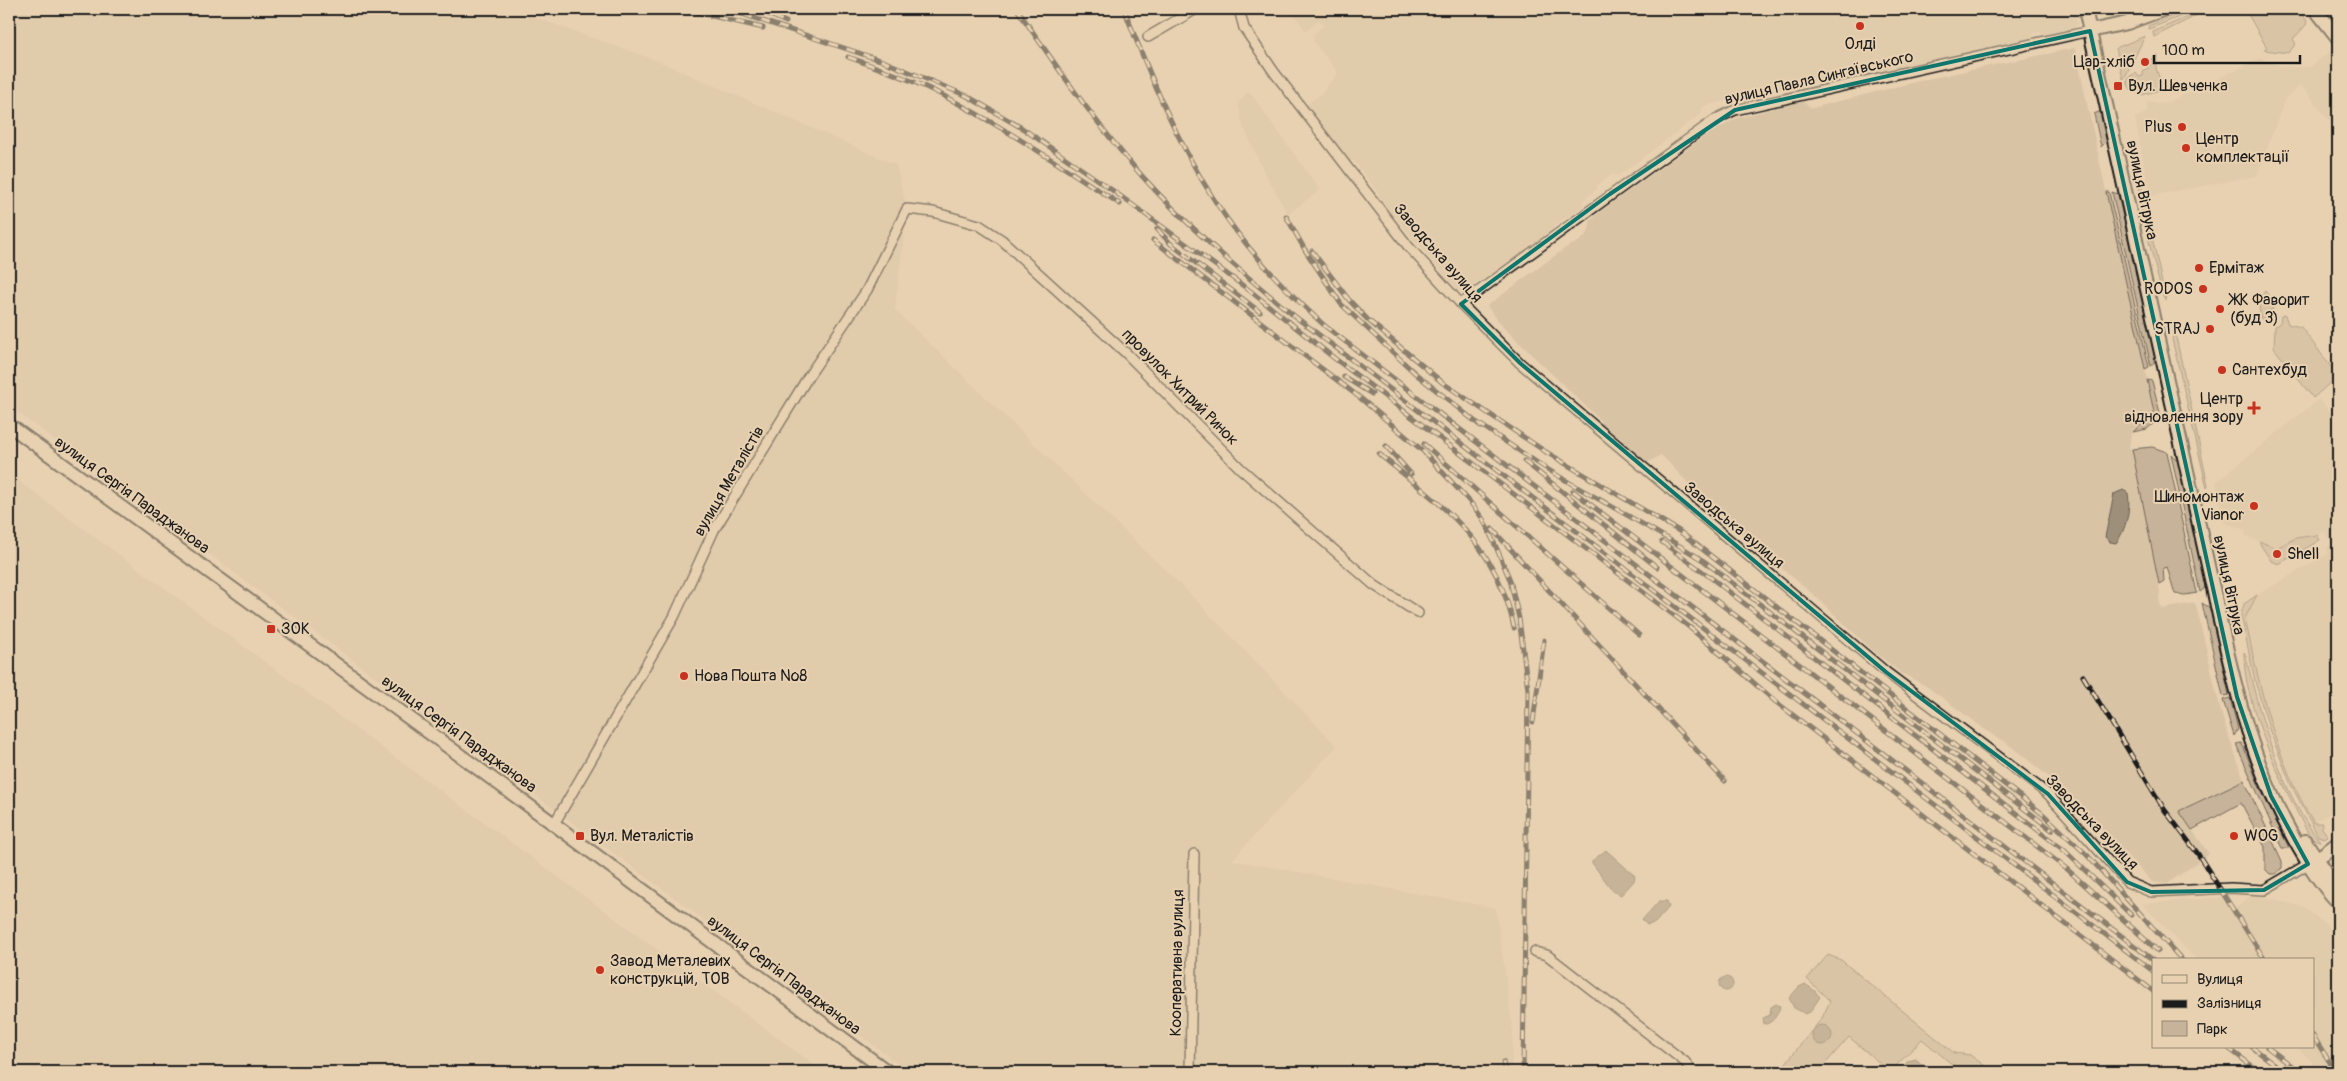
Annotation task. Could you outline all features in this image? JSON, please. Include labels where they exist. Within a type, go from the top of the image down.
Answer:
[{"type":"main road","name":"вулиця Вітрука","points":[[2085,9],[2094,31]]},
{"type":"main road","name":"вулиця Вітрука","points":[[2093,9],[2094,31],[2240,707],[2248,736],[2271,796],[2312,862]]},
{"type":"main road","points":[[2094,31],[2127,23],[2165,9]]},
{"type":"main road","points":[[2315,9],[2338,38]]},
{"type":"main road","name":"вулиця Сергія Параджанова","points":[[9,425],[554,824],[888,1072]]},
{"type":"main road","points":[[2312,862],[2338,843]]},
{"type":"main road","points":[[2312,862],[2338,890]]},
{"type":"main road","points":[[2312,862],[2338,902]]},
{"type":"street","points":[[1148,37],[1196,9]]},
{"type":"street","name":"Заводська вулиця","points":[[1239,9],[1244,28],[1274,72],[1408,246],[1460,304],[1520,364],[1886,672],[2048,794],[2127,882],[2151,892],[2231,888],[2264,890],[2312,862]]},
{"type":"street","name":"вулиця Павла Сингаївського","points":[[1460,304],[1634,177],[1716,119],[1734,110],[2094,31]]},
{"type":"street","name":"провулок Хитрий Ринок","points":[[907,209],[933,212],[980,226],[1002,240],[1127,354],[1240,468],[1374,585],[1418,613]]},
{"type":"street","name":"вулиця Металістів","points":[[554,824],[674,617],[714,530],[808,377],[867,290],[907,209]]},
{"type":"street","name":"Кооперативна вулиця","points":[[1190,1072],[1194,854]]},
{"type":"street","points":[[1535,952],[1547,955],[1685,1062],[1693,1072]]},
{"type":"highlighted area","points":[[2090,31],[2237,697],[2271,796],[2308,864],[2264,890],[2151,892],[2127,882],[2048,794],[1886,672],[1520,363],[1461,304],[1610,194],[1735,110]]},
{"type":"shaded area","points":[[9,9],[511,9],[658,61],[896,165],[907,209],[895,310],[1189,593],[1337,746],[1232,860],[1496,908],[1513,1032],[1511,1072],[910,1072],[9,406]]},
{"type":"shaded area","points":[[1290,9],[2073,9],[2078,24],[2072,31],[2047,37],[2040,32],[2034,33],[2030,40],[1963,55],[1870,74],[1868,70],[1703,106],[1701,114],[1618,176],[1613,174],[1597,185],[1597,189],[1583,200],[1583,206],[1554,226],[1552,230],[1466,291],[1458,291],[1377,196],[1379,194],[1353,160],[1349,163],[1305,106],[1322,93],[1338,73],[1313,41],[1314,34],[1324,25],[1319,20],[1306,31]]},
{"type":"shaded area","points":[[2075,48],[2154,412],[2131,434],[2129,448],[2132,449],[2136,465],[2160,592],[2161,609],[2194,603],[2196,605],[2222,716],[2244,780],[2179,811],[2209,854],[2167,884],[2152,882],[2094,820],[2085,816],[2058,789],[2059,785],[2003,740],[1998,739],[1926,686],[1901,673],[1870,648],[1816,597],[1722,518],[1661,455],[1645,464],[1597,426],[1601,421],[1503,327],[1487,306],[1565,248],[1580,241],[1588,233],[1591,220],[1598,213],[1702,138],[1737,118],[1802,101],[1812,108],[1923,80]]},
{"type":"shaded area","points":[[2332,50],[2338,52],[2338,132],[2301,85],[2285,99],[2257,176],[2150,196],[2135,118],[2147,112],[2147,101],[2164,104],[2261,58],[2282,67],[2310,67]]},
{"type":"shaded area","points":[[1249,91],[1320,190],[1288,214],[1264,172],[1243,126],[1238,103]]},
{"type":"shaded area","points":[[2319,399],[2338,421],[2338,809],[2313,821],[2290,780],[2264,702],[2245,618],[2257,595],[2329,553],[2326,548],[2332,544],[2324,531],[2315,536],[2296,538],[2276,549],[2246,536],[2245,530],[2223,522],[2216,482]]},
{"type":"shaded area","points":[[9,474],[302,689],[824,1072],[9,1072]]},
{"type":"shaded area","points":[[2123,490],[2128,493],[2127,519],[2123,532],[2116,543],[2110,542],[2105,537],[2114,494]]},
{"type":"shaded area","points":[[1606,850],[1635,876],[1634,881],[1621,895],[1613,891],[1592,863]]},
{"type":"shaded area","points":[[2258,895],[2304,907],[2338,934],[2338,1067],[2335,1063],[2315,1065],[2298,1048],[2314,1048],[2314,958],[2195,958],[2142,904],[2221,897],[2231,912],[2251,896]]},
{"type":"shaded area","points":[[1659,901],[1667,901],[1669,907],[1655,923],[1647,925],[1642,920]]},
{"type":"shaded area","points":[[1723,977],[1729,977],[1733,984],[1729,991],[1723,991],[1719,987],[1719,981]]},
{"type":"shaded area","points":[[1805,984],[1820,997],[1810,1012],[1806,1014],[1794,1008],[1789,998],[1799,987]]},
{"type":"shaded area","points":[[1776,1004],[1780,1006],[1776,1015],[1772,1021],[1764,1024],[1763,1018],[1770,1015],[1771,1007]]},
{"type":"shaded area","points":[[1822,1025],[1829,1028],[1832,1035],[1829,1042],[1822,1045],[1815,1042],[1812,1035],[1815,1028]]},
{"type":"shaded area","points":[[1916,1059],[1928,1072],[1908,1072],[1903,1068],[1908,1061]]},
{"type":"green space","points":[[2189,9],[2199,9],[2149,29],[2148,26]]},
{"type":"green space","points":[[2205,9],[2209,9],[2154,37],[2153,32]]},
{"type":"green space","points":[[2245,9],[2298,9],[2307,21],[2306,25],[2293,39],[2296,44],[2288,53],[2264,50],[2267,48]]},
{"type":"green space","points":[[2145,36],[2124,79],[2123,79],[2116,48]]},
{"type":"green space","points":[[2157,55],[2156,68],[2163,89],[2142,95],[2131,90],[2127,82],[2130,76],[2136,73],[2139,77],[2143,76],[2143,72],[2147,70],[2152,58]]},
{"type":"green space","points":[[2101,111],[2107,141],[2101,147],[2094,114]]},
{"type":"green space","points":[[2140,184],[2166,301],[2163,297],[2144,219],[2139,191]]},
{"type":"green space","points":[[2106,192],[2109,192],[2149,367],[2145,369]]},
{"type":"green space","points":[[2112,192],[2118,194],[2156,362],[2151,366]]},
{"type":"green space","points":[[2265,291],[2272,299],[2273,309],[2266,312],[2264,318],[2261,319],[2258,301]]},
{"type":"green space","points":[[2285,315],[2288,324],[2301,327],[2338,376],[2313,398],[2274,348],[2275,326],[2280,323],[2281,316]]},
{"type":"green space","points":[[2175,332],[2208,485],[2207,488],[2172,339]]},
{"type":"green space","points":[[2147,380],[2152,381],[2161,417],[2147,429],[2133,432],[2154,412]]},
{"type":"green space","points":[[2152,447],[2167,452],[2197,593],[2175,594],[2167,567],[2163,568],[2164,581],[2159,584],[2132,449]]},
{"type":"green space","points":[[2171,454],[2178,461],[2205,584],[2204,589],[2200,592]]},
{"type":"green space","points":[[2317,535],[2320,540],[2279,564],[2271,561],[2260,544],[2261,542],[2276,548],[2296,538]]},
{"type":"green space","points":[[2257,595],[2245,618],[2263,698],[2289,775],[2314,823],[2322,823],[2322,828],[2328,836],[2324,838],[2318,836],[2291,785],[2269,729],[2255,681],[2241,615],[2244,604]]},
{"type":"green space","points":[[2202,603],[2210,608],[2229,695],[2223,696]]},
{"type":"green space","points":[[2244,652],[2265,728],[2284,779],[2307,824],[2321,842],[2314,839],[2308,833],[2266,744],[2250,695],[2245,672]]},
{"type":"green space","points":[[2230,698],[2238,729],[2234,736],[2223,700]]},
{"type":"green space","points":[[2241,743],[2259,786],[2289,848],[2282,848],[2280,844],[2236,744]]},
{"type":"green space","points":[[2244,780],[2282,861],[2282,868],[2275,874],[2270,874],[2265,869],[2265,847],[2241,803],[2192,830],[2179,811]]},
{"type":"green space","points":[[1828,955],[1841,960],[1954,1053],[1970,1055],[1993,1072],[1961,1072],[1922,1039],[1890,1072],[1849,1037],[1818,1072],[1795,1072],[1785,1064],[1822,1018],[1830,1001],[1807,979]]},
{"type":"railway","points":[[683,9],[763,28]]},
{"type":"railway","points":[[727,9],[883,61],[967,96],[1022,128],[1112,190],[1249,290],[1334,358],[1688,626],[1776,702],[2152,990]]},
{"type":"railway","points":[[757,9],[786,22]]},
{"type":"railway","points":[[1017,9],[1093,115],[1142,176],[1196,231],[1254,282],[1293,315],[2152,970]]},
{"type":"railway","points":[[1124,9],[1176,131],[1215,201],[1239,235],[1280,283],[1325,326],[2152,959]]},
{"type":"railway","points":[[848,57],[918,83],[963,106],[1032,147],[1120,204]]},
{"type":"railway","points":[[1286,216],[1305,250],[1341,304],[1416,374],[1482,427]]},
{"type":"railway","points":[[1157,229],[1171,244],[1260,312]]},
{"type":"railway","points":[[1153,240],[1359,397],[1423,451],[1483,519],[1497,549],[1510,580],[1519,618],[1528,690],[1523,1072]]},
{"type":"railway","points":[[1312,251],[1349,300],[1368,320],[1443,383],[1546,452],[1679,531],[2044,815],[2087,855],[2180,958]]},
{"type":"railway","points":[[1344,377],[1372,394]]},
{"type":"railway","points":[[1478,423],[1565,480],[1704,561],[2052,830]]},
{"type":"railway","points":[[1424,444],[1639,635]]},
{"type":"railway","points":[[1386,446],[1411,474]]},
{"type":"railway","points":[[1379,454],[1445,509],[1464,528],[1495,572],[1506,598],[1514,628]]},
{"type":"railway","points":[[1524,461],[1657,567]]},
{"type":"railway","points":[[1573,491],[2068,870],[2158,951]]},
{"type":"railway","points":[[1492,529],[1725,781]]},
{"type":"railway","points":[[1662,542],[2065,851],[2131,915]]},
{"type":"railway","points":[[1533,722],[1544,640]]},
{"type":"railway","points":[[2083,676],[2164,809],[2198,854],[2264,958]]},
{"type":"railway","points":[[2314,1038],[2336,1072]]},
{"type":"railway","points":[[2228,1048],[2260,1072]]},
{"type":"railway","points":[[2253,1048],[2285,1072]]},
{"type":"railway","points":[[2268,1048],[2300,1072]]},
{"type":"railway","points":[[1503,1062],[1505,1072]]},
{"type":"place","name":"Олді","points":[[1860,26]]},
{"type":"place","name":"Цар-хліб","points":[[2145,62]]},
{"type":"place","name":"Вул. Шевченка","points":[[2118,86]]},
{"type":"place","name":"Plus","points":[[2182,127]]},
{"type":"place","name":"Центр комплектації","points":[[2186,148]]},
{"type":"place","name":"Ермітаж","points":[[2199,268]]},
{"type":"place","name":"RODOS","points":[[2203,289]]},
{"type":"place","name":"ЖК Фаворит (буд 3)","points":[[2220,309]]},
{"type":"place","name":"STRAJ","points":[[2210,329]]},
{"type":"place","name":"Сантехбуд","points":[[2222,370]]},
{"type":"place","name":"Центр відновлення зору","points":[[2254,408]]},
{"type":"place","name":"Шиномонтаж Vianor","points":[[2254,506]]},
{"type":"place","name":"Shell","points":[[2277,554]]},
{"type":"place","name":"ЗОК","points":[[271,629]]},
{"type":"place","name":"Нова Пошта №8","points":[[684,676]]},
{"type":"place","name":"Вул. Металістів","points":[[580,836]]},
{"type":"place","name":"WOG","points":[[2234,836]]},
{"type":"place","name":"Завод Металевих конструкцій, ТОВ","points":[[600,970]]}]
